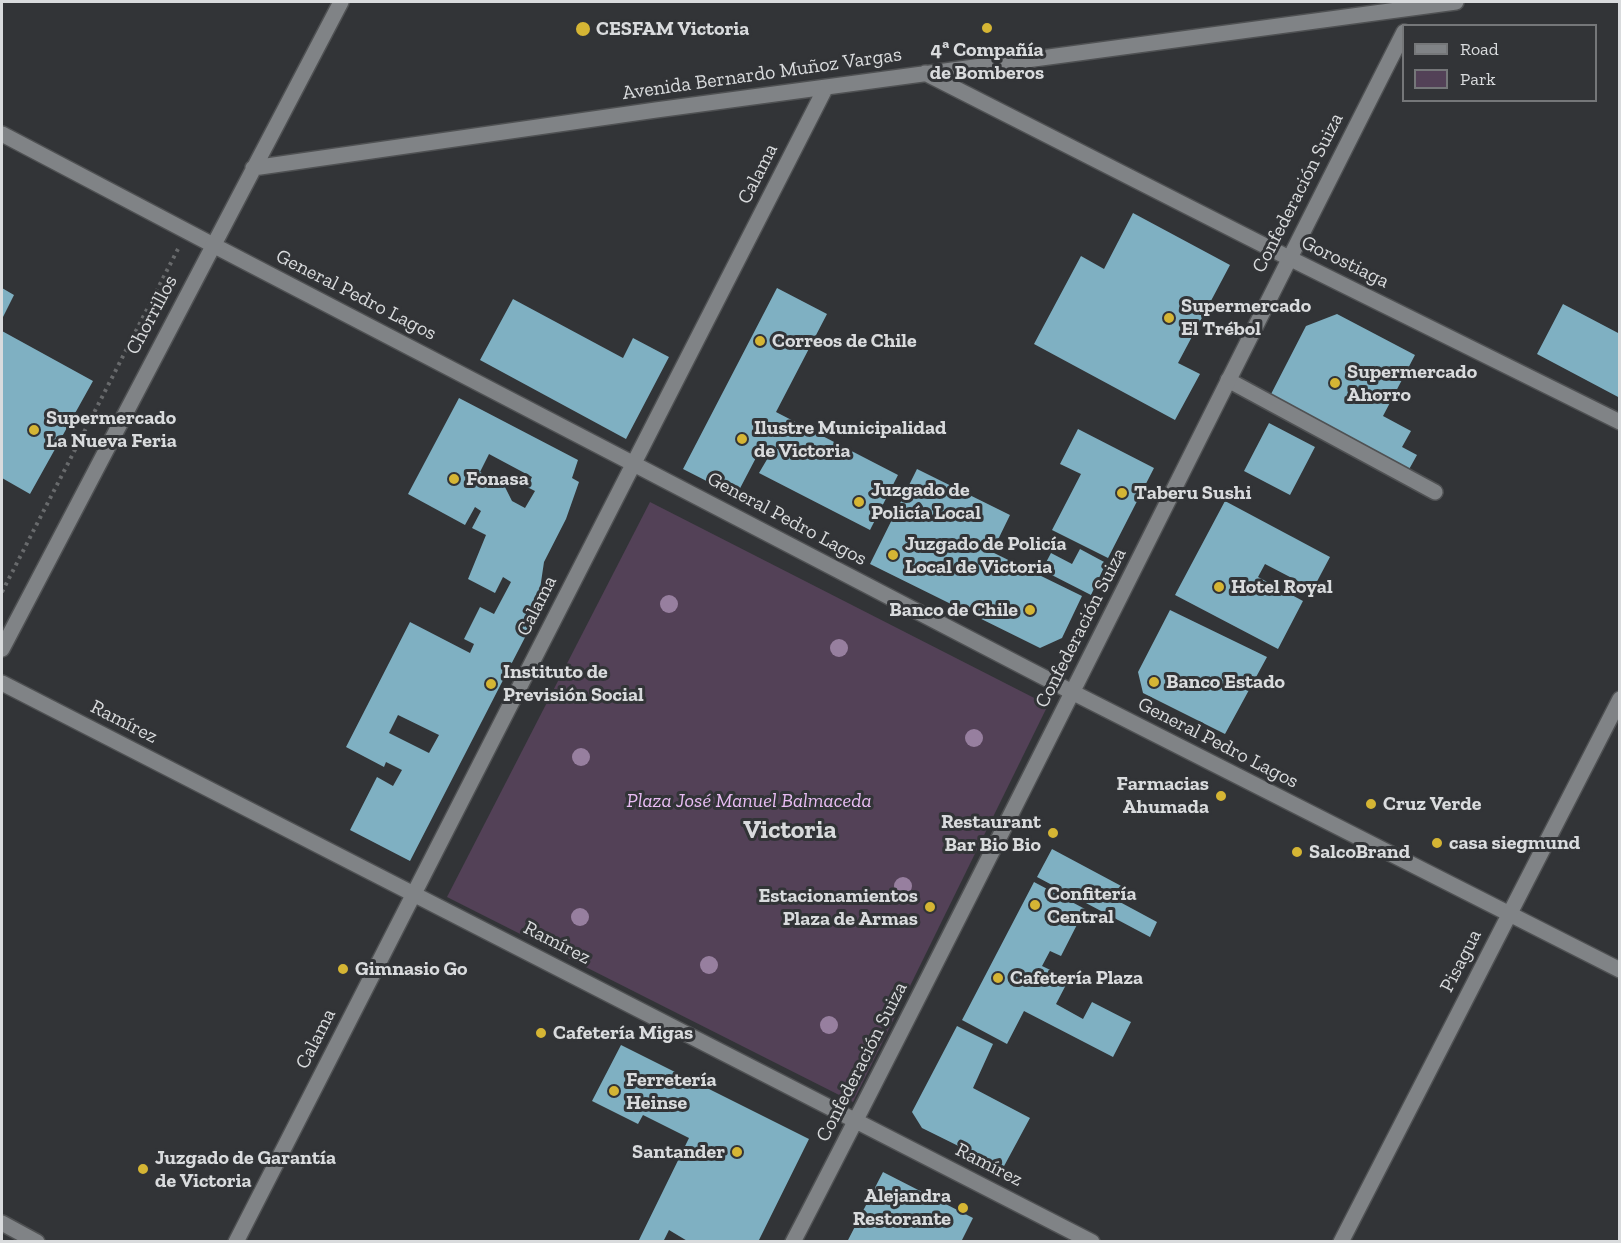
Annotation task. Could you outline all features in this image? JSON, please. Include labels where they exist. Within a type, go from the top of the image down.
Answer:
[{"type":"street","name":"Chorrillos","points":[[2,649],[341,2]]},
{"type":"street","name":"Avenida Bernardo Muñoz Vargas","points":[[253,168],[925,73],[1456,2]]},
{"type":"street","points":[[1408,24],[1416,7]]},
{"type":"street","name":"Confederación Suiza","points":[[793,1242],[1402,36]]},
{"type":"street","name":"Gorostiaga","points":[[925,73],[1288,258],[1620,422]]},
{"type":"street","name":"Calama","points":[[236,1242],[826,87]]},
{"type":"street","name":"General Pedro Lagos","points":[[2,134],[1072,692],[1620,970]]},
{"type":"street","points":[[1228,380],[1436,492]]},
{"type":"street","name":"Ramírez","points":[[2,683],[1092,1242]]},
{"type":"street","name":"Pisagua","points":[[1341,1242],[1620,699]]},
{"type":"street","points":[[2,1223],[37,1242]]},
{"type":"path","points":[[2,592],[188,231]]},
{"type":"green space","name":"Plaza José Manuel Balmaceda","points":[[650,502],[1048,705],[853,1102],[447,897]]},
{"type":"building","points":[[1133,213],[1230,265],[1178,363],[1200,374],[1175,420],[1034,344],[1081,256],[1104,269]]},
{"type":"building","points":[[2,288],[14,295],[2,319]]},
{"type":"building","points":[[777,288],[827,314],[776,412],[898,475],[870,530],[759,473],[769,456],[759,452],[736,496],[683,469]]},
{"type":"building","points":[[513,299],[623,358],[633,338],[669,357],[626,439],[480,360]]},
{"type":"building","points":[[1563,304],[1620,334],[1620,398],[1537,354]]},
{"type":"building","points":[[1337,314],[1415,355],[1383,416],[1411,431],[1402,447],[1417,455],[1407,473],[1269,398],[1306,326]]},
{"type":"building","name":"Supermercado La Nueva Feria","points":[[2,331],[93,381],[30,494],[2,478]]},
{"type":"building","points":[[459,398],[578,460],[572,478],[579,482],[566,519],[544,562],[536,616],[410,861],[350,830],[377,777],[393,786],[402,770],[386,762],[384,767],[346,747],[410,622],[470,653],[474,644],[464,639],[480,607],[494,614],[511,582],[503,577],[495,593],[468,579],[486,535],[472,528],[481,511],[475,507],[465,525],[408,494]],"holes":[[[489,454],[532,477],[527,487],[535,491],[525,508],[512,501],[505,487],[480,472]],[[398,715],[439,735],[429,753],[389,733]]]},
{"type":"building","points":[[1269,423],[1315,447],[1290,495],[1244,471]]},
{"type":"building","points":[[1078,429],[1154,468],[1108,558],[1052,530],[1081,474],[1060,464]]},
{"type":"building","points":[[917,469],[1010,515],[992,552],[1082,596],[1062,638],[1040,648],[870,564]]},
{"type":"building","points":[[1225,501],[1330,557],[1313,589],[1265,564],[1258,577],[1303,601],[1278,649],[1175,595]]},
{"type":"building","points":[[1080,549],[1106,563],[1091,595],[1042,570],[1051,553],[1072,564]]},
{"type":"building","points":[[1170,610],[1267,657],[1225,734],[1143,693],[1138,672]]},
{"type":"building","points":[[1052,849],[1125,888],[1118,901],[1157,922],[1150,937],[1037,877]]},
{"type":"building","points":[[1034,882],[1085,909],[1061,956],[1050,951],[1042,966],[1069,979],[1056,1004],[1083,1019],[1092,1002],[1131,1022],[1113,1057],[1024,1011],[1007,1044],[962,1020]]},
{"type":"building","points":[[957,1026],[993,1044],[973,1088],[1030,1118],[1003,1168],[922,1128],[912,1112]]},
{"type":"building","points":[[621,1045],[809,1139],[758,1242],[689,1242],[669,1230],[663,1242],[638,1242],[689,1138],[643,1115],[638,1124],[592,1101]]},
{"type":"building","points":[[883,1172],[973,1218],[961,1242],[847,1242]]},
{"type":"place","name":"4ª Compañía de Bomberos","points":[[987,28]]},
{"type":"place","name":"CESFAM Victoria","points":[[583,29]]},
{"type":"place","name":"Supermercado El Trébol","points":[[1169,318]]},
{"type":"place","name":"Correos de Chile","points":[[760,341]]},
{"type":"place","name":"Supermercado Ahorro","points":[[1335,383]]},
{"type":"place","name":"Supermercado La Nueva Feria","points":[[34,430]]},
{"type":"place","name":"Ilustre Municipalidad de Victoria","points":[[742,439]]},
{"type":"place","name":"Fonasa","points":[[454,479]]},
{"type":"place","name":"Taberu Sushi","points":[[1122,493]]},
{"type":"place","name":"Juzgado de Policía Local","points":[[859,502]]},
{"type":"place","name":"Juzgado de Policía Local de Victoria","points":[[893,555]]},
{"type":"place","name":"Hotel Royal","points":[[1219,587]]},
{"type":"place","name":"Banco de Chile","points":[[1030,610]]},
{"type":"place","name":"Banco Estado","points":[[1154,682]]},
{"type":"place","name":"Instituto de Previsión Social","points":[[491,684]]},
{"type":"place","name":"Farmacias Ahumada","points":[[1221,796]]},
{"type":"place","name":"Cruz Verde","points":[[1371,804]]},
{"type":"place","name":"Restaurant Bar Bio Bio","points":[[1053,833]]},
{"type":"place","name":"casa siegmund","points":[[1437,843]]},
{"type":"place","name":"SalcoBrand","points":[[1297,852]]},
{"type":"place","name":"Confitería Central","points":[[1035,905]]},
{"type":"place","name":"Estacionamientos Plaza de Armas","points":[[930,907]]},
{"type":"place","name":"Gimnasio Go","points":[[343,969]]},
{"type":"place","name":"Cafetería Plaza","points":[[998,978]]},
{"type":"place","name":"Cafetería Migas","points":[[541,1033]]},
{"type":"place","name":"Ferretería Heinse","points":[[614,1091]]},
{"type":"place","name":"Santander","points":[[737,1152]]},
{"type":"place","name":"Juzgado de Garantía de Victoria","points":[[143,1169]]},
{"type":"place","name":"Alejandra Restorante","points":[[963,1208]]},
{"type":"district","name":"Victoria","points":[[790,831]]}]
